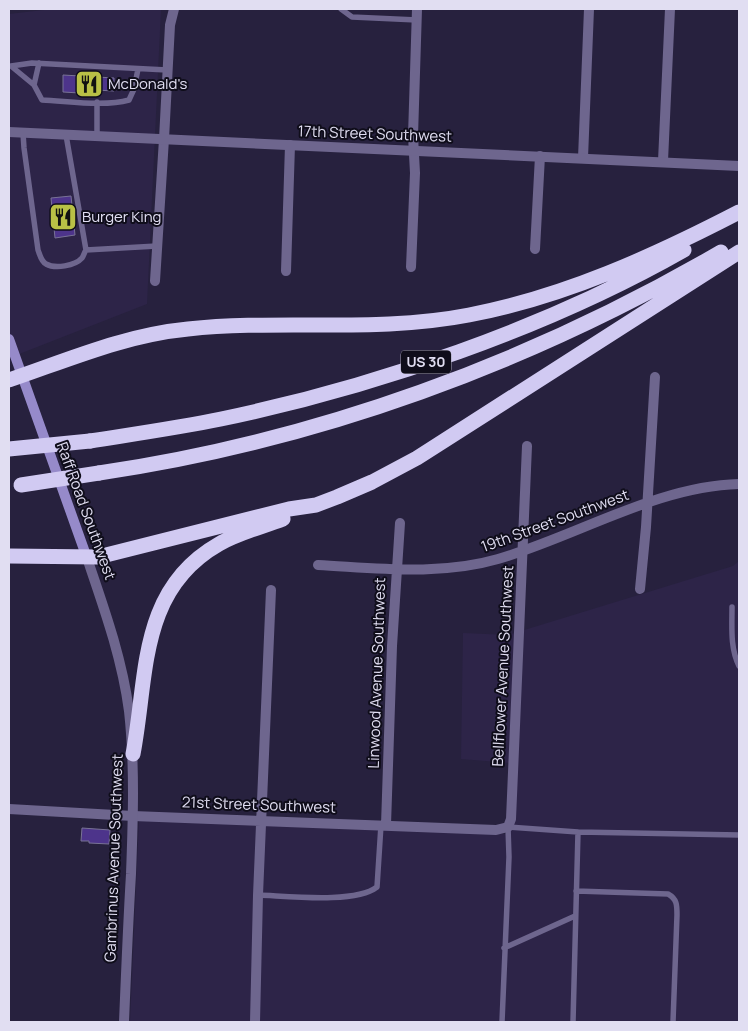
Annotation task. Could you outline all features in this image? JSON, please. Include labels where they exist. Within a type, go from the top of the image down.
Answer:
[{"type":"highway","points":[[15,378],[122,341],[166,331],[243,325],[403,323],[469,315],[511,305],[589,280],[669,247],[739,212]]},
{"type":"highway","name":"US 30","points":[[9,449],[90,441],[171,429],[254,412],[354,385],[423,363],[508,332],[612,287],[679,253],[739,217]]},
{"type":"highway","name":"US 30","points":[[15,485],[142,467],[244,446],[313,427],[422,392],[591,322],[668,283],[739,242]]},
{"type":"highway","points":[[133,754],[153,626],[163,601],[178,580],[197,560],[218,544],[232,537],[294,515],[372,482],[436,446],[739,252]]},
{"type":"highway","points":[[9,556],[87,558],[289,509],[316,505]]},
{"type":"main road","name":"Raff Road Southwest","points":[[9,339],[15,378],[87,558]]},
{"type":"street","points":[[155,281],[170,25],[174,9]]},
{"type":"street","points":[[411,266],[415,173],[413,136],[417,9]]},
{"type":"street","points":[[583,158],[589,9]]},
{"type":"street","points":[[663,162],[670,9]]},
{"type":"street","name":"17th Street Southwest","points":[[9,132],[739,166]]},
{"type":"street","points":[[286,271],[290,145]]},
{"type":"street","points":[[535,249],[540,156]]},
{"type":"street","points":[[640,589],[655,377]]},
{"type":"street","name":"Bellflower Avenue Southwest","points":[[508,827],[511,819],[514,759],[527,446]]},
{"type":"street","name":"19th Street Southwest","points":[[318,565],[427,570],[463,567],[523,551],[681,493],[708,486],[739,484]]},
{"type":"street","name":"Linwood Avenue Southwest","points":[[383,825],[400,523]]},
{"type":"street","name":"Raff Road Southwest","points":[[87,558],[115,642],[126,696]]},
{"type":"street","points":[[255,1022],[258,895],[271,590]]},
{"type":"street","name":"Gambrinus Avenue Southwest","points":[[124,1022],[133,816],[133,754],[126,696]]},
{"type":"street","name":"21st Street Southwest","points":[[9,809],[133,816],[496,830],[508,827]]},
{"type":"lane","points":[[341,9],[352,17],[417,20]]},
{"type":"lane","points":[[10,66],[39,63],[167,70]]},
{"type":"lane","points":[[34,85],[39,63]]},
{"type":"lane","points":[[10,66],[34,85],[42,100],[97,102],[129,100],[134,89],[138,69]]},
{"type":"lane","points":[[97,102],[97,136]]},
{"type":"lane","points":[[23,133],[38,250],[42,260],[54,266],[65,265],[82,258],[86,250],[66,135]]},
{"type":"lane","points":[[86,250],[157,246]]},
{"type":"lane","points":[[732,608],[733,645],[739,666]]},
{"type":"lane","points":[[258,895],[337,897],[370,892],[377,887],[383,825]]},
{"type":"lane","points":[[502,1022],[509,857],[508,827],[578,832],[739,835]]},
{"type":"lane","points":[[573,1022],[578,832]]},
{"type":"lane","points":[[576,890],[668,894],[674,898],[678,906],[678,915],[673,1022]]},
{"type":"lane","points":[[504,948],[575,916]]},
{"type":"shaded area","points":[[52,9],[161,9],[147,304],[9,358],[9,14]]},
{"type":"shaded area","points":[[739,561],[739,1022],[130,1022],[139,819],[506,834],[510,763],[461,759],[463,633],[508,635],[733,566]]},
{"type":"building","name":"McDonald's","points":[[63,75],[114,78],[114,91],[96,90],[96,94],[63,92]]},
{"type":"building","name":"Burger King","points":[[71,196],[75,235],[55,238],[51,198]]},
{"type":"building","points":[[82,828],[110,830],[109,844],[81,841]]},
{"type":"place","name":"McDonald's","points":[[89,84]]},
{"type":"place","name":"Burger King","points":[[63,217]]}]
